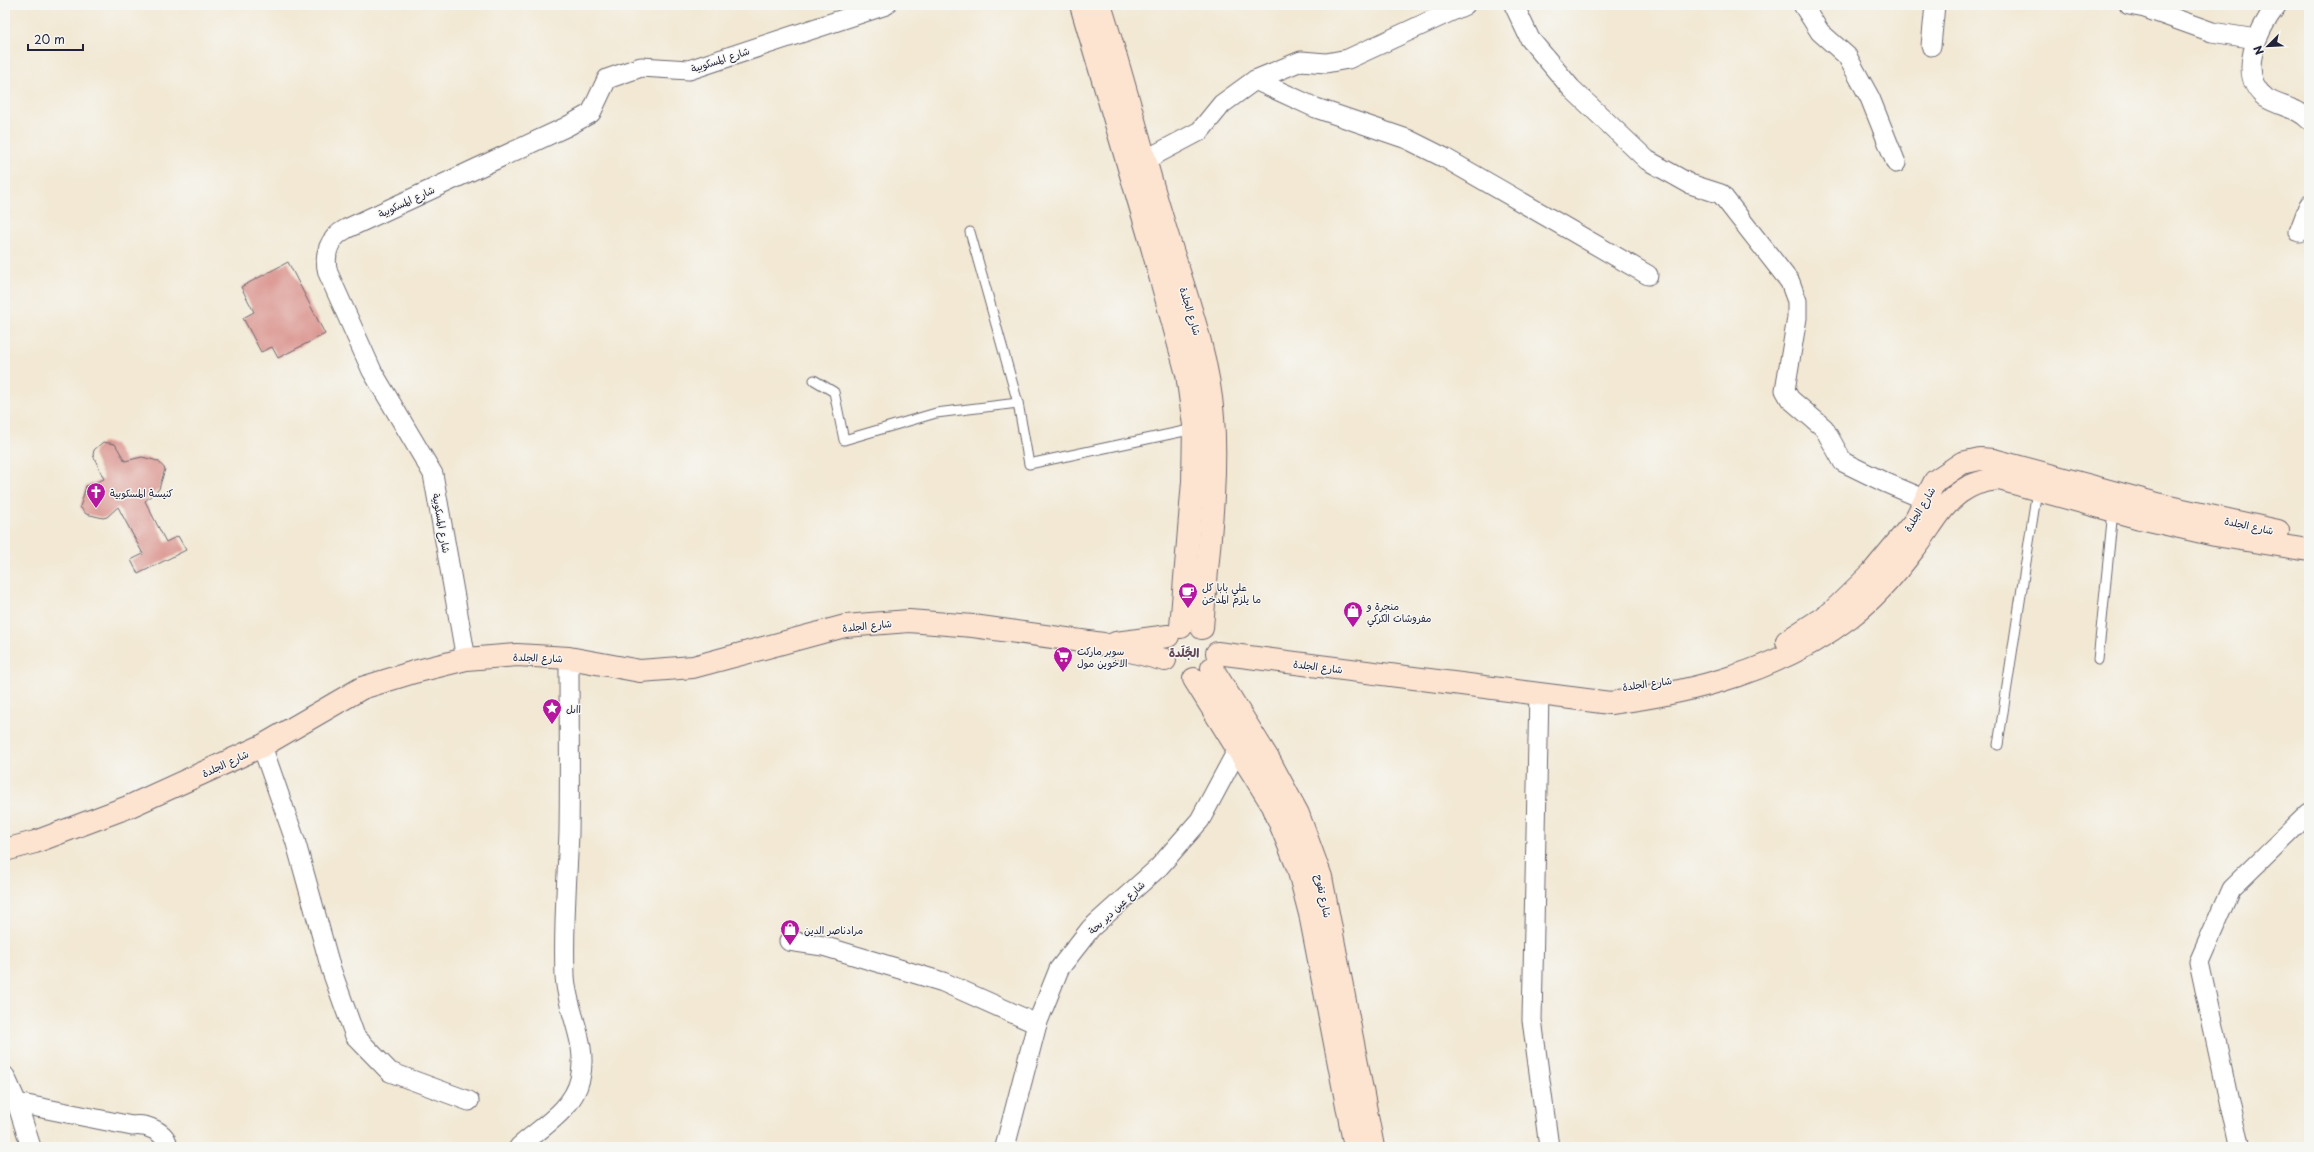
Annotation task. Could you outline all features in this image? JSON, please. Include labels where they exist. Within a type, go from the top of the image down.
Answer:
[{"type":"street","name":"شارع المسكوبية","points":[[466,659],[433,474],[372,371],[328,273],[326,256],[332,240],[346,229],[566,127],[591,113],[607,79],[641,67],[689,70],[886,5]]},
{"type":"street","name":"شارع الجلدة","points":[[1081,5],[1201,345],[1213,416],[1214,450],[1184,631]]},
{"type":"street","name":"شارع الجلدة","points":[[1100,5],[1124,81],[1138,166],[1187,374],[1194,429],[1193,481],[1184,631]]},
{"type":"street","points":[[1138,166],[1200,131],[1222,104],[1255,80],[1301,61],[1326,63],[1348,58],[1465,5]]},
{"type":"street","points":[[1514,5],[1530,40],[1571,88],[1647,160],[1690,184],[1721,194],[1790,282],[1797,301],[1797,318],[1785,390],[1790,400],[1824,428],[1843,462],[1884,482],[1935,503]]},
{"type":"street","points":[[1803,5],[1820,32],[1848,56],[1870,98],[1896,162]]},
{"type":"street","points":[[1931,46],[1935,5]]},
{"type":"street","points":[[2129,5],[2145,8],[2212,32],[2256,39]]},
{"type":"street","points":[[2277,5],[2264,22],[2256,39],[2251,70],[2257,88],[2266,97],[2300,112],[2309,120]]},
{"type":"street","points":[[1255,80],[1316,108],[1407,139],[1445,158],[1648,275]]},
{"type":"street","points":[[2299,232],[2309,205]]},
{"type":"street","name":"شارع الجلدة","points":[[1935,503],[1936,481],[1948,471],[1962,463],[1980,458],[1994,460],[2169,507],[2309,536]]},
{"type":"street","name":"شارع الجلدة","points":[[1215,660],[1539,693],[1661,683],[1737,663],[1784,643],[1832,612],[1872,573],[1914,522],[1935,503],[1984,480],[1999,479],[2215,535],[2309,550]]},
{"type":"street","name":"شارع الجلدة","points":[[6,849],[128,807],[262,746],[362,688],[414,672],[466,659],[517,655],[569,658],[640,671],[693,667],[845,626],[908,621],[973,626],[1103,644]]},
{"type":"street","points":[[1103,644],[1184,631],[1213,638],[1215,660],[1207,673],[1194,679],[1181,678],[1175,675],[1164,660],[1164,645],[1184,631]]},
{"type":"street","points":[[1103,644],[1164,660]]},
{"type":"street","points":[[519,1147],[569,1104],[575,1092],[582,1068],[581,1042],[565,977],[569,819],[569,658]]},
{"type":"street","name":"شارع تفوح","points":[[1215,660],[1247,743],[1298,814],[1320,877],[1372,1147]]},
{"type":"street","points":[[1194,679],[1247,743],[1298,868],[1310,914],[1355,1147]]},
{"type":"street","points":[[1539,693],[1532,1020],[1549,1147]]},
{"type":"street","name":"شارع عين دير بحة","points":[[1005,1147],[1037,1024],[1059,969],[1091,928],[1159,867],[1200,820],[1247,743]]},
{"type":"street","points":[[262,746],[295,840],[331,969],[355,1036],[390,1072],[469,1102]]},
{"type":"street","points":[[2239,1147],[2199,962],[2231,889],[2309,813]]},
{"type":"street","points":[[789,941],[823,946],[943,982],[1037,1024]]},
{"type":"street","points":[[5,1076],[17,1103],[31,1147]]},
{"type":"street","points":[[17,1103],[132,1126],[148,1126],[162,1135],[168,1147]]},
{"type":"lane","points":[[970,232],[1018,403],[1029,464],[1194,429]]},
{"type":"lane","points":[[814,380],[834,392],[844,440],[936,413],[1018,403]]},
{"type":"lane","points":[[1998,745],[2037,490]]},
{"type":"lane","points":[[2098,660],[2114,510]]},
{"type":"building","points":[[288,262],[325,334],[278,358],[272,347],[261,352],[243,318],[254,312],[241,287]]},
{"type":"building","name":"كنيسة المسكوبية","points":[[103,442],[115,444],[125,461],[142,457],[158,461],[165,469],[159,489],[145,501],[166,542],[178,536],[186,550],[138,574],[131,560],[143,554],[118,507],[107,517],[103,518],[86,514],[80,507],[86,486],[104,479],[93,455],[94,450]]},
{"type":"place","name":"كنيسة المسكوبية","points":[[96,509]]},
{"type":"place","name":"علي بابا كل ما يلزم المدخن","points":[[1188,609]]},
{"type":"place","name":"منجرة و مفروشات الكركي","points":[[1353,628]]},
{"type":"place","name":"سوبر ماركت الاخوين مول","points":[[1063,673]]},
{"type":"place","name":"ااىل","points":[[552,725]]},
{"type":"place","name":"مرادناصر الدين","points":[[790,946]]},
{"type":"district","name":"الجًلَدة","points":[[1184,652]]}]
